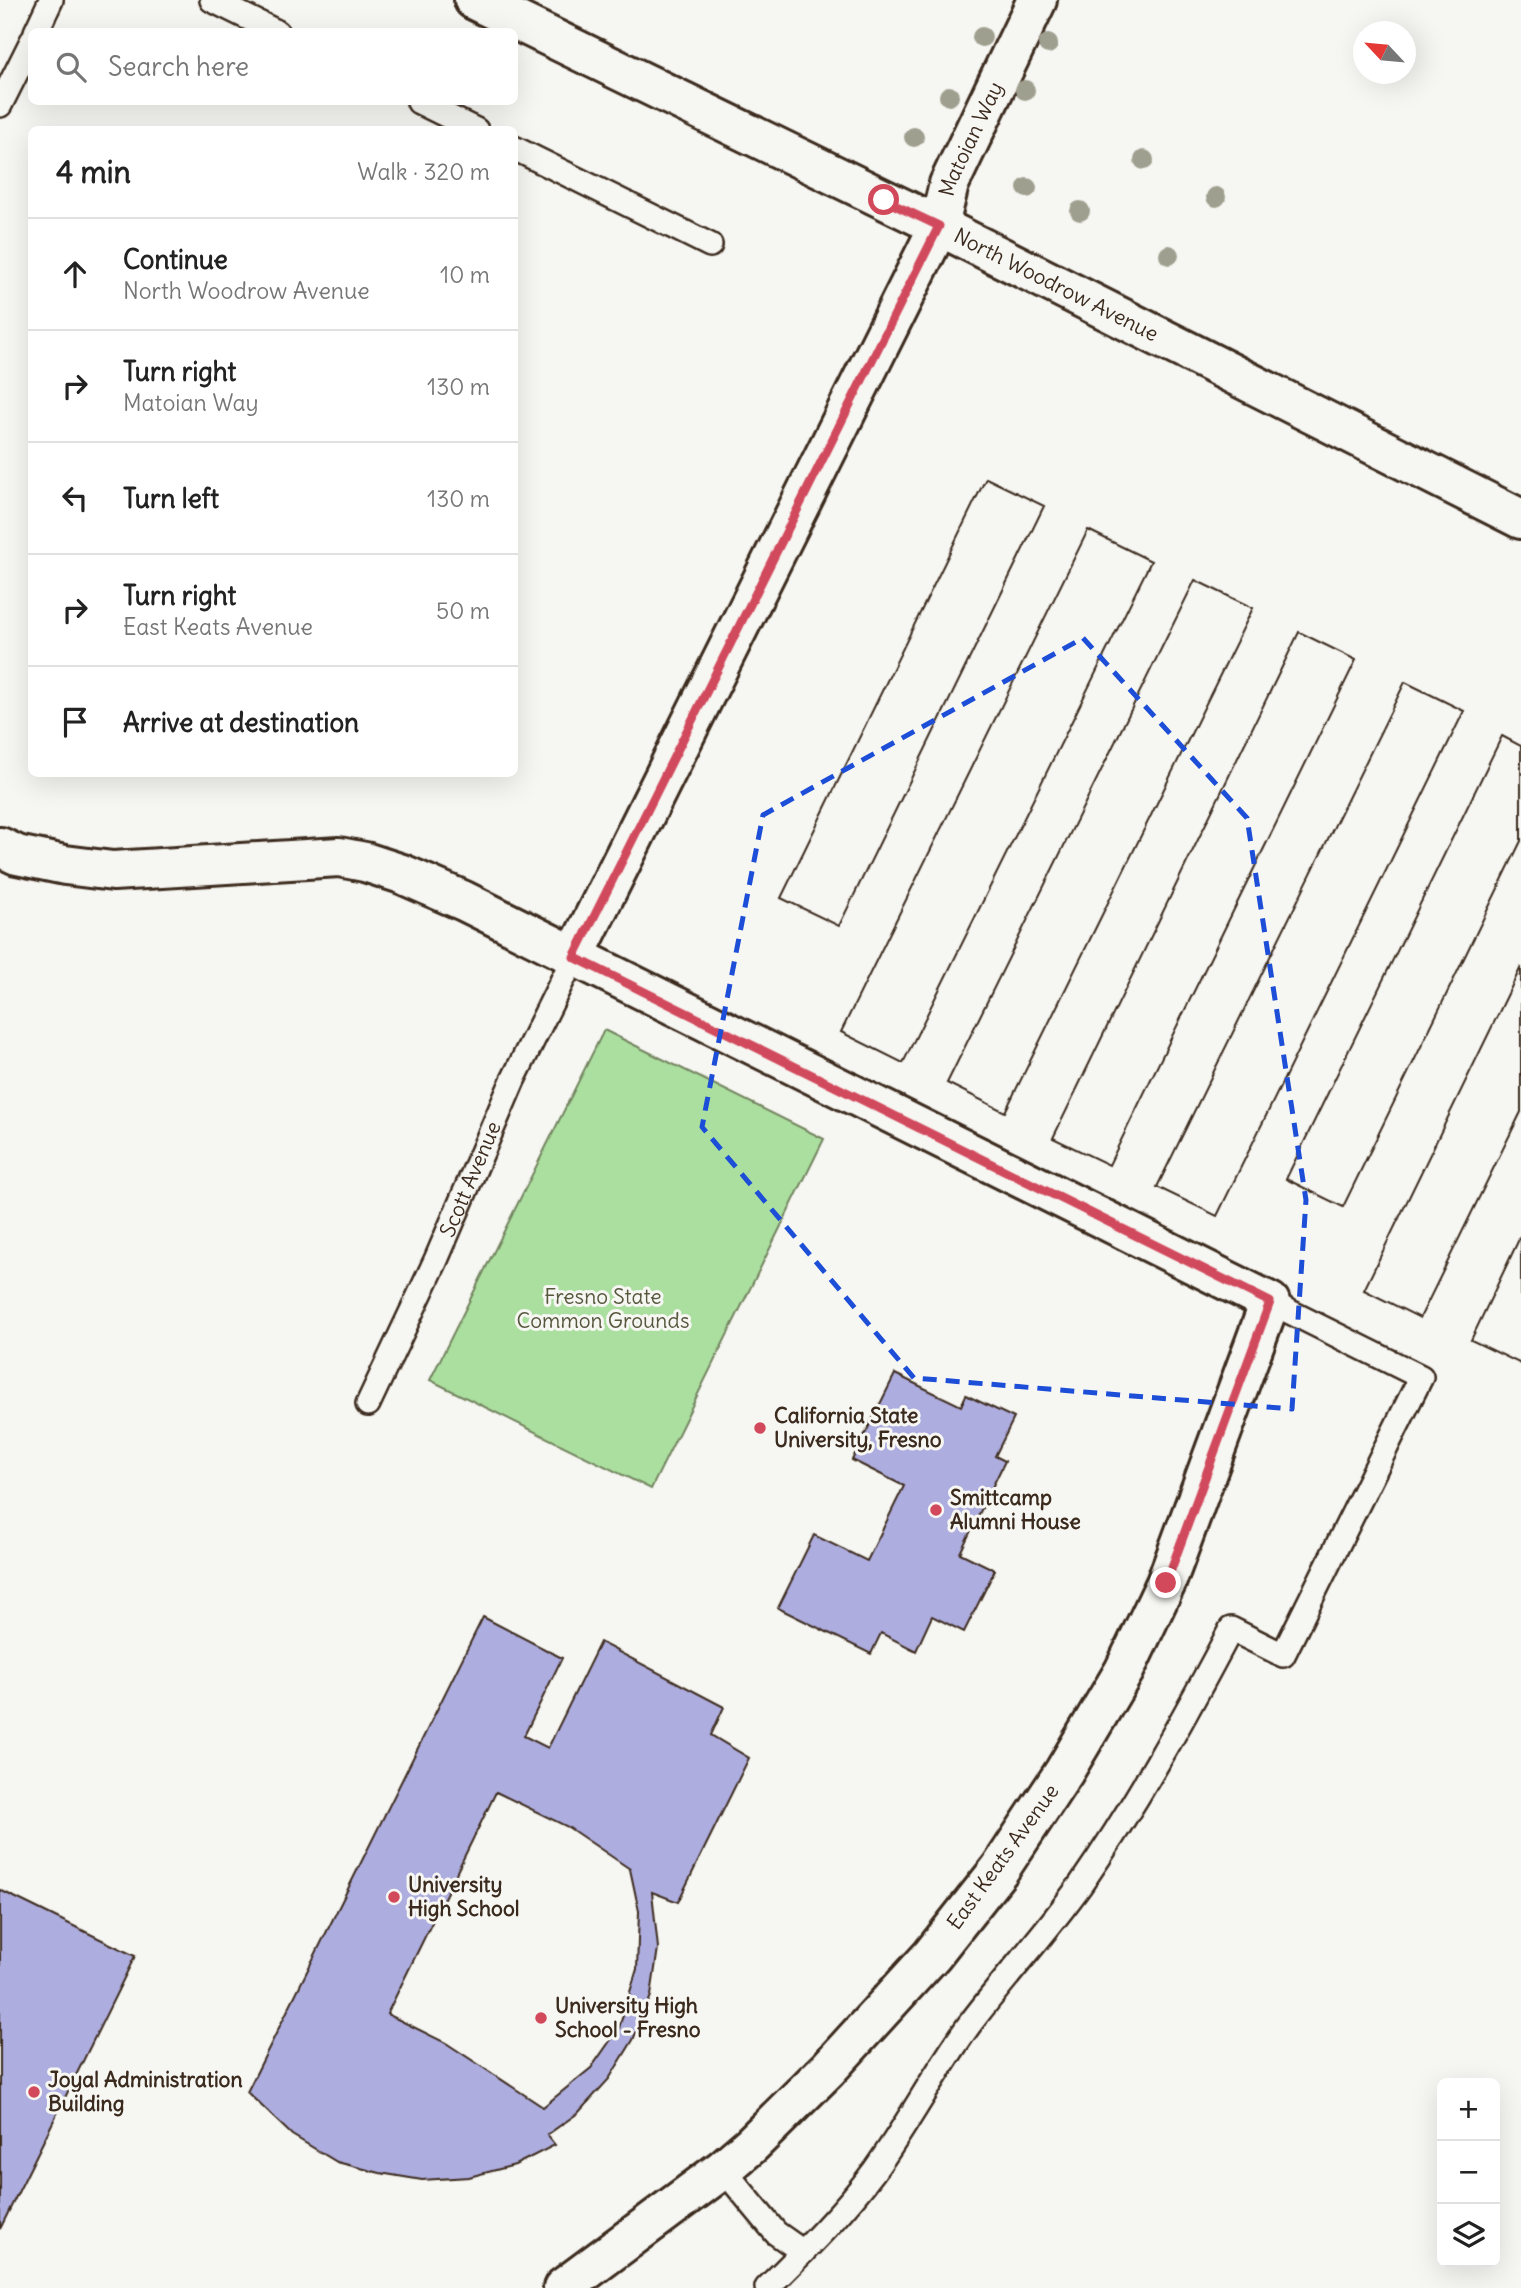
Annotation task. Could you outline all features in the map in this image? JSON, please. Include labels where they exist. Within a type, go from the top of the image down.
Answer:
[{"type":"street","name":"North Woodrow Avenue","points":[[474,0],[939,226],[1521,519]]},
{"type":"street","name":"Matoian Way","points":[[574,957],[939,226],[949,184],[1037,0]]},
{"type":"street","points":[[0,847],[29,858],[113,871],[318,857],[365,862],[402,874],[464,901],[1270,1302]]},
{"type":"street","name":"East Keats Avenue","points":[[563,2288],[723,2169],[751,2145],[828,2069],[932,1955],[1000,1869],[1064,1772],[1124,1671],[1166,1583],[1270,1302]]},
{"type":"lane","points":[[38,28],[51,0]]},
{"type":"lane","points":[[212,0],[269,28]]},
{"type":"lane","points":[[0,105],[28,49]]},
{"type":"lane","points":[[425,105],[469,126]]},
{"type":"lane","points":[[518,150],[710,245]]},
{"type":"lane","name":"Scott Avenue","points":[[368,1404],[436,1260],[513,1080],[574,957]]},
{"type":"lane","points":[[766,2288],[803,2252],[873,2172],[971,2023],[1009,1978],[1080,1884],[1145,1785],[1231,1629],[1283,1655],[1420,1377],[1270,1302]]},
{"type":"lane","points":[[723,2169],[776,2233],[803,2252]]},
{"type":"highlighted area","points":[[1083,638],[1247,818],[1306,1200],[1292,1409],[914,1378],[702,1127],[763,815]]},
{"type":"green space","name":"Fresno State Common Grounds","points":[[604,1030],[824,1139],[651,1489],[430,1380]]},
{"type":"building","points":[[986,478],[1044,506],[839,926],[781,898]]},
{"type":"building","points":[[986,478],[1044,506],[839,926],[781,898]]},
{"type":"building","points":[[1088,530],[1151,561],[903,1063],[841,1032]]},
{"type":"building","points":[[1088,530],[1151,561],[903,1063],[841,1032]]},
{"type":"building","points":[[1195,580],[1253,608],[1005,1112],[947,1083]]},
{"type":"building","points":[[1195,580],[1253,608],[1005,1112],[947,1083]]},
{"type":"building","points":[[1299,632],[1356,660],[1109,1165],[1053,1138]]},
{"type":"building","points":[[1299,632],[1356,660],[1109,1165],[1053,1138]]},
{"type":"building","points":[[1405,682],[1464,711],[1217,1216],[1157,1187]]},
{"type":"building","points":[[1405,682],[1464,711],[1217,1216],[1157,1187]]},
{"type":"building","points":[[1502,736],[1521,746],[1521,841],[1343,1207],[1286,1179]]},
{"type":"building","points":[[1502,736],[1521,746],[1521,841],[1343,1207],[1286,1179]]},
{"type":"building","points":[[1521,967],[1521,1112],[1420,1318],[1364,1290]]},
{"type":"building","points":[[1521,967],[1521,1112],[1420,1318],[1364,1290]]},
{"type":"building","points":[[1521,1235],[1521,1364],[1471,1340]]},
{"type":"building","points":[[1521,1235],[1521,1364],[1471,1340]]},
{"type":"building","name":"Smittcamp Alumni House","points":[[895,1374],[961,1406],[966,1395],[1014,1418],[995,1456],[1005,1461],[960,1553],[995,1570],[964,1632],[932,1616],[916,1651],[881,1633],[871,1654],[778,1608],[814,1535],[867,1561],[904,1486],[852,1460]]},
{"type":"building","name":"University High School","points":[[483,1617],[562,1658],[524,1736],[548,1748],[600,1642],[724,1707],[711,1735],[749,1758],[678,1902],[652,1892],[658,1948],[651,1996],[633,2040],[609,2079],[578,2113],[547,2135],[555,2145],[515,2165],[469,2177],[422,2180],[380,2173],[337,2162],[292,2135],[247,2092]],"holes":[[[496,1792],[568,1827],[630,1869],[639,1911],[637,1969],[619,2028],[591,2068],[543,2107],[446,2043],[387,2014]]]},
{"type":"building","name":"Joyal Administration Building","points":[[0,1890],[135,1956],[0,2229]]},
{"type":"place","name":"California State University, Fresno","points":[[760,1428]]},
{"type":"place","name":"Smittcamp Alumni House","points":[[936,1510]]},
{"type":"place","name":"University High School","points":[[394,1897]]},
{"type":"place","name":"University High School - Fresno","points":[[541,2018]]},
{"type":"place","name":"Joyal Administration Building","points":[[34,2092]]},
{"type":"route","points":[[884,200],[939,226],[574,957],[1270,1302],[1166,1583]]}]
